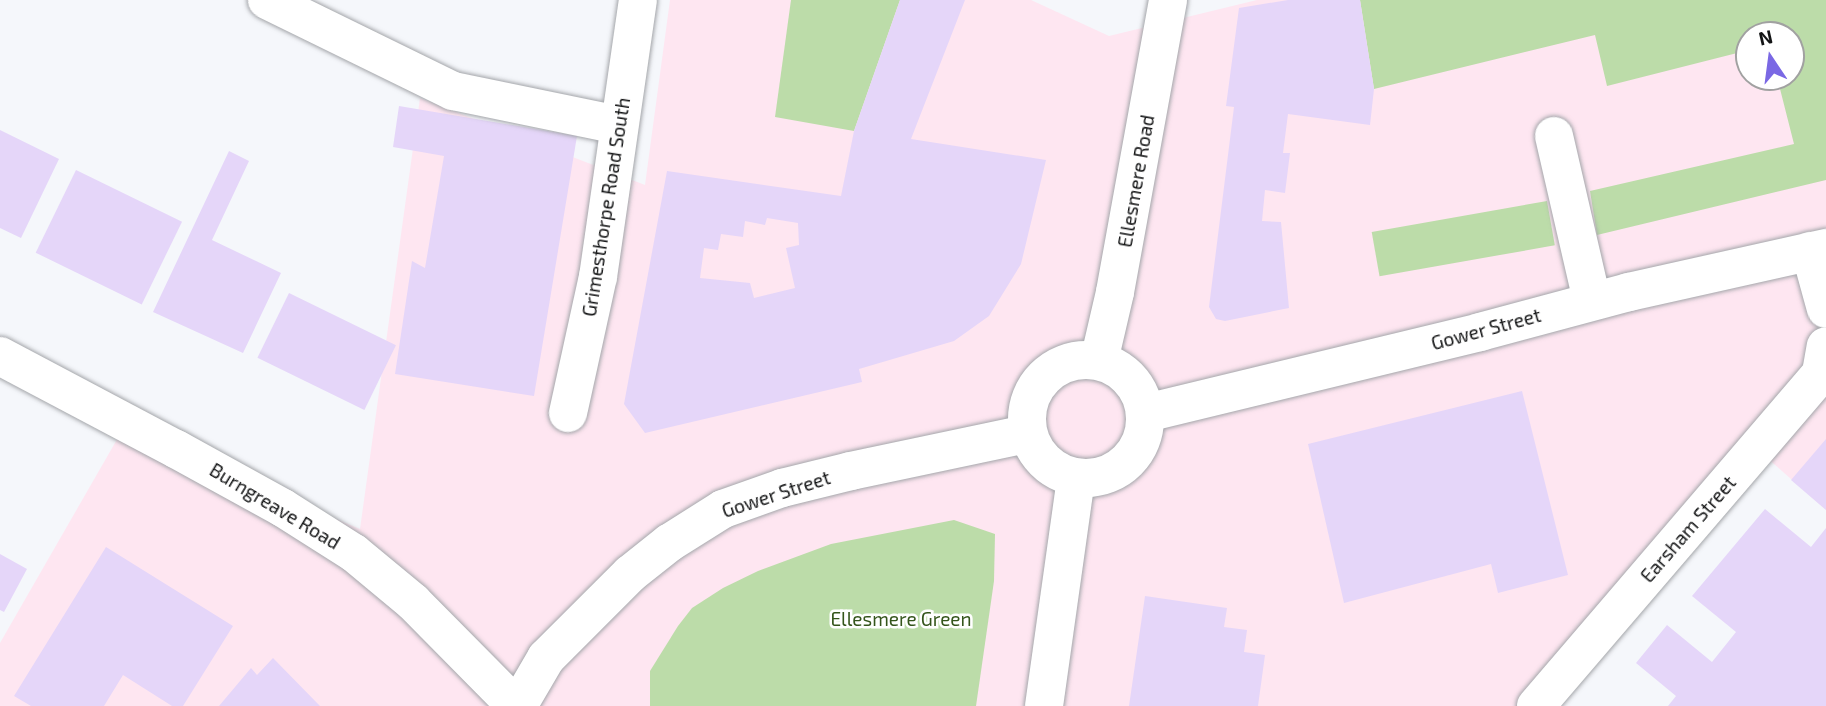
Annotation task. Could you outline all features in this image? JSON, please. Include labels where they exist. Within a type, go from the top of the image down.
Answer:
[{"type":"main road","points":[[267,0],[453,91],[619,125]]},
{"type":"main road","name":"Grimesthorpe Road South","points":[[568,413],[598,277],[638,0]]},
{"type":"main road","name":"Ellesmere Road","points":[[1098,360],[1115,292],[1168,0]]},
{"type":"main road","points":[[1555,136],[1592,301]]},
{"type":"main road","points":[[1818,249],[1825,298]]},
{"type":"main road","name":"Gower Street","points":[[1146,413],[1480,332],[1592,301],[1818,249]]},
{"type":"main road","name":"Earsham Street","points":[[1536,706],[1821,373],[1826,346]]},
{"type":"main road","name":"Burngreave Road","points":[[0,356],[283,508],[354,553],[413,603],[517,706]]},
{"type":"main road","points":[[1075,360],[1098,360],[1116,367],[1131,379],[1141,395],[1146,413],[1144,435],[1134,454],[1118,470],[1098,478],[1076,478],[1054,470],[1037,454],[1027,434],[1030,398],[1040,380],[1056,367],[1075,360]]},
{"type":"main road","name":"Gower Street","points":[[517,706],[546,658],[630,574],[668,543],[723,509],[782,488],[1027,434]]},
{"type":"main road","points":[[1044,706],[1076,478]]},
{"type":"shaded area","points":[[670,0],[1031,0],[1109,36],[1257,0],[1826,0],[1826,510],[1757,449],[1536,706],[0,706],[0,643],[123,429],[360,529],[420,98],[645,185]]},
{"type":"green space","points":[[791,0],[900,0],[854,131],[775,117]]},
{"type":"green space","points":[[1360,0],[1826,0],[1826,180],[1597,235],[1590,191],[1794,144],[1781,91],[1805,91],[1805,21],[1735,21],[1735,54],[1607,86],[1595,35],[1374,89]]},
{"type":"green space","points":[[1547,201],[1555,245],[1380,276],[1372,232]]},
{"type":"green space","name":"Ellesmere Green","points":[[954,520],[995,534],[994,581],[976,706],[650,706],[650,671],[692,608],[723,588],[758,571],[831,544]]},
{"type":"building","points":[[900,0],[965,0],[911,139],[1046,160],[1021,264],[989,316],[954,341],[859,369],[862,382],[645,433],[624,404],[667,171],[841,196],[854,131]],"holes":[[[767,218],[798,223],[799,245],[786,248],[795,288],[754,298],[750,283],[700,278],[704,248],[718,250],[721,234],[743,237],[745,221],[765,225]]]},
{"type":"building","points":[[1288,0],[1360,0],[1374,89],[1370,125],[1288,114],[1283,153],[1290,153],[1285,193],[1265,190],[1262,221],[1281,222],[1289,308],[1225,321],[1216,319],[1209,307],[1234,107],[1226,106],[1239,8]]},
{"type":"building","points":[[399,106],[577,136],[534,396],[395,374],[412,261],[425,268],[444,156],[393,147]]},
{"type":"building","points":[[0,130],[59,159],[21,238],[0,228]]},
{"type":"building","points":[[229,151],[249,161],[212,240],[281,273],[243,353],[153,312]]},
{"type":"building","points":[[76,170],[182,222],[142,304],[36,253]]},
{"type":"building","points":[[289,293],[396,345],[364,410],[257,358]]},
{"type":"building","points":[[1522,391],[1568,575],[1498,593],[1491,564],[1344,603],[1308,444]]},
{"type":"building","points":[[1826,439],[1826,510],[1791,480]]},
{"type":"building","points":[[1765,509],[1811,547],[1826,528],[1826,706],[1668,706],[1676,696],[1636,663],[1667,625],[1712,662],[1736,632],[1692,596]]},
{"type":"building","points":[[106,547],[233,626],[183,706],[172,706],[123,675],[104,706],[31,706],[14,696]]},
{"type":"building","points":[[0,554],[27,569],[4,612],[0,610]]},
{"type":"building","points":[[1145,596],[1227,608],[1224,627],[1247,630],[1244,652],[1265,655],[1258,706],[1129,706]]},
{"type":"building","points":[[273,658],[320,706],[219,706],[251,668],[257,675]]}]
